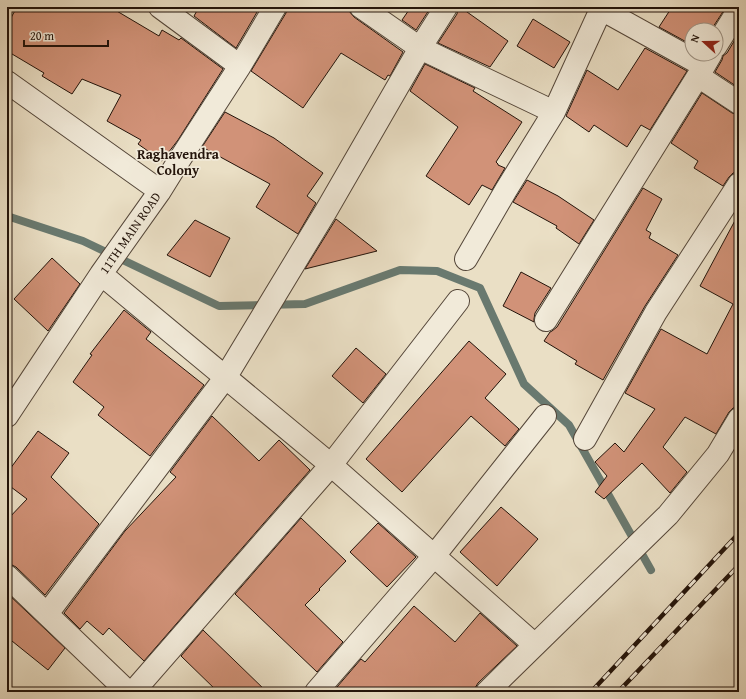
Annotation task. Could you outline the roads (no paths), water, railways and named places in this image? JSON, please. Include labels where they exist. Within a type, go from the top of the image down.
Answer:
[{"type":"street","points":[[160,7],[240,66]]},
{"type":"street","name":"11TH MAIN ROAD","points":[[10,403],[160,191],[240,66],[275,7]]},
{"type":"street","points":[[361,7],[420,48],[554,112]]},
{"type":"street","points":[[46,614],[225,378],[326,211],[420,48],[446,7]]},
{"type":"street","points":[[466,259],[554,112],[601,8],[704,65],[739,103]]},
{"type":"street","points":[[724,33],[739,9]]},
{"type":"street","points":[[546,320],[704,65]]},
{"type":"street","points":[[7,82],[160,191]]},
{"type":"street","points":[[585,439],[656,312],[739,184]]},
{"type":"street","points":[[101,274],[331,465],[535,645]]},
{"type":"street","points":[[133,692],[331,465],[458,301]]},
{"type":"street","points":[[316,692],[434,556],[545,416]]},
{"type":"street","points":[[487,692],[668,515],[718,454],[739,419]]},
{"type":"street","points":[[7,576],[128,692]]},
{"type":"waterway","points":[[7,216],[83,241],[219,306],[305,304],[400,270],[437,271],[480,288],[524,384],[569,425],[651,570]]},
{"type":"railway","points":[[591,692],[739,533]]},
{"type":"railway","points":[[618,692],[739,565]]},
{"type":"district","name":"Raghavendra Colony","points":[[178,162]]}]
